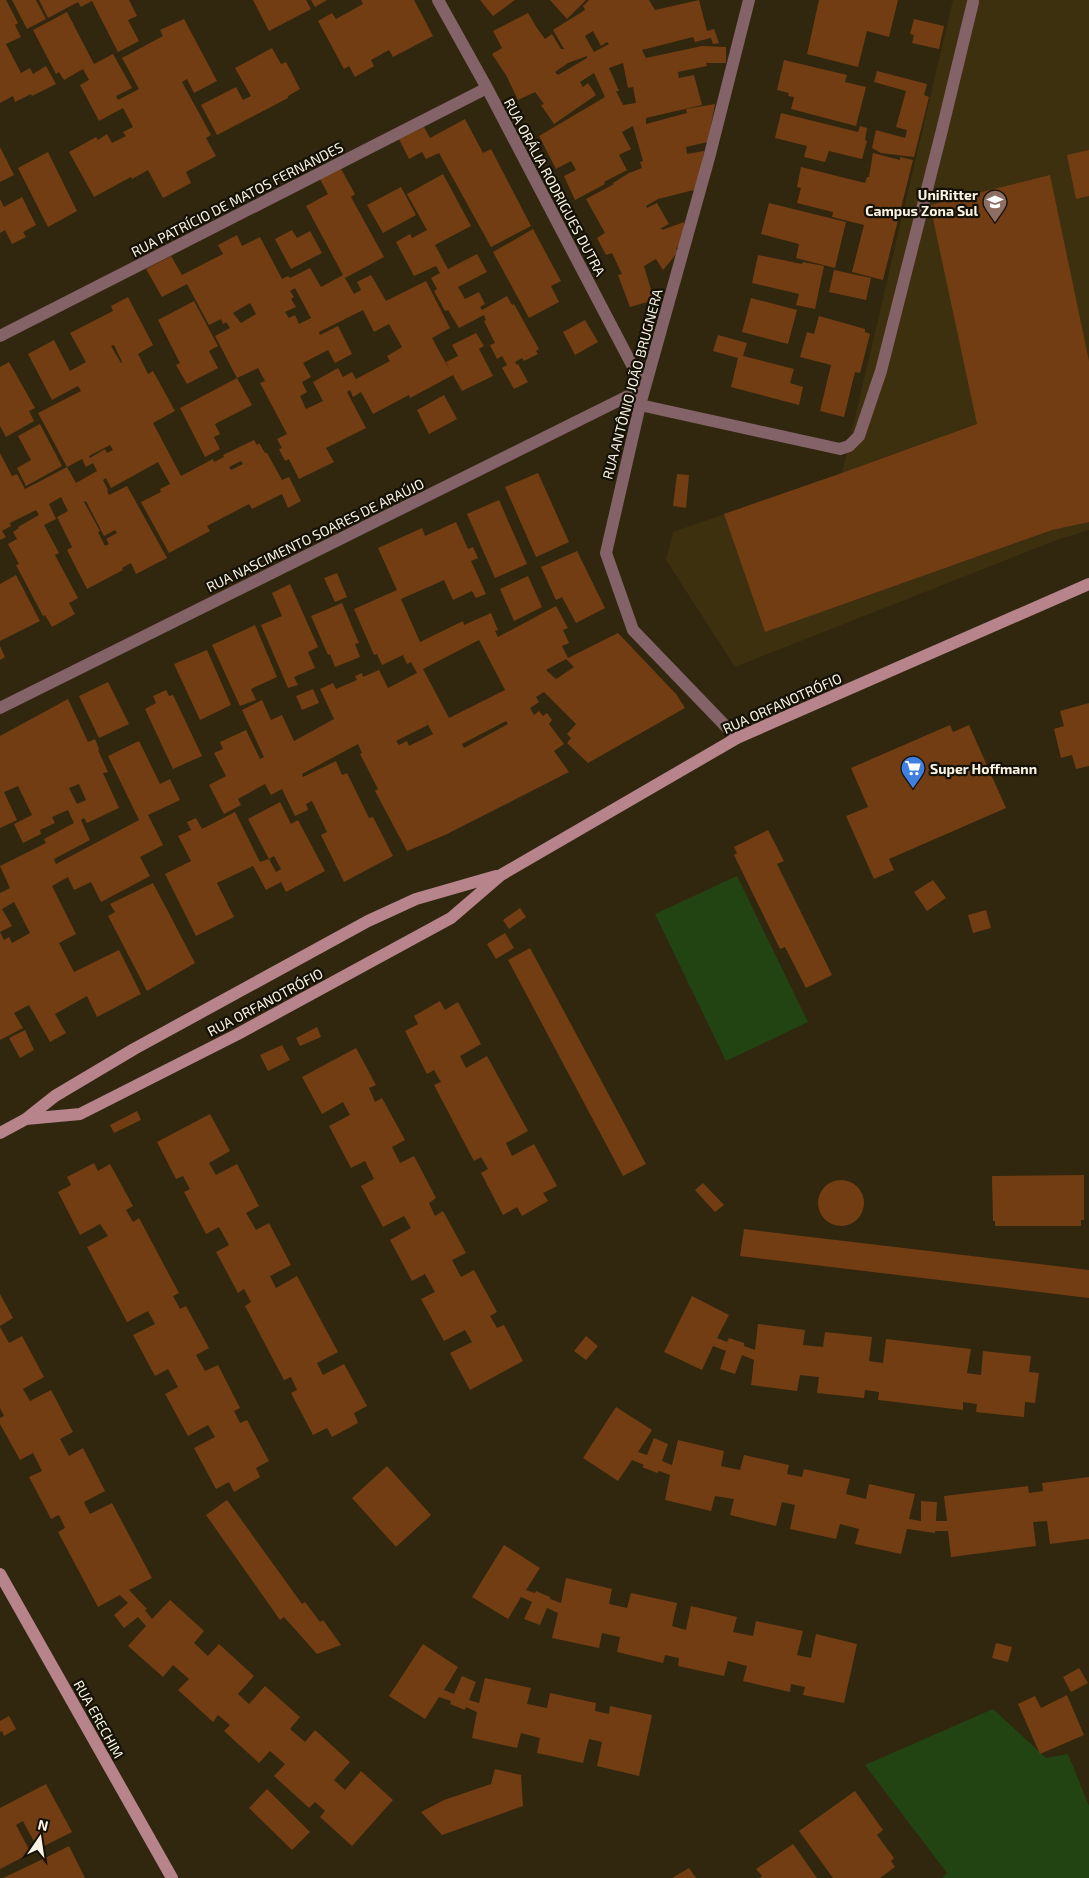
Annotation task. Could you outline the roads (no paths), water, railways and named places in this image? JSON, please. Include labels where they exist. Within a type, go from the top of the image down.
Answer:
[{"type":"street","name":"RUA ORÁLIA RODRIGUES DUTRA","points":[[438,0],[487,88],[644,388]]},
{"type":"street","name":"RUA ANTÔNIO JOÃO BRUGNERA","points":[[737,738],[633,630],[606,553],[644,388],[709,158],[749,0]]},
{"type":"street","points":[[640,405],[840,449],[849,446],[859,436],[881,371],[973,2]]},
{"type":"street","name":"RUA PATRÍCIO DE MATOS FERNANDES","points":[[0,336],[487,88]]},
{"type":"street","name":"RUA NASCIMENTO SOARES DE ARAÚJO","points":[[0,708],[644,388]]},
{"type":"street","name":"RUA ORFANOTRÓFIO","points":[[26,1118],[80,1114],[236,1035],[451,918],[501,875],[737,738],[1089,584]]},
{"type":"street","name":"RUA ORFANOTRÓFIO","points":[[0,1133],[26,1118],[55,1096],[134,1049],[368,921],[416,900],[501,875]]},
{"type":"street","name":"RUA ERECHIM","points":[[0,1574],[172,1878]]},
{"type":"place","name":"UniRitter Campus Zona Sul","points":[[995,223]]},
{"type":"place","name":"Super Hoffmann","points":[[913,789]]}]
